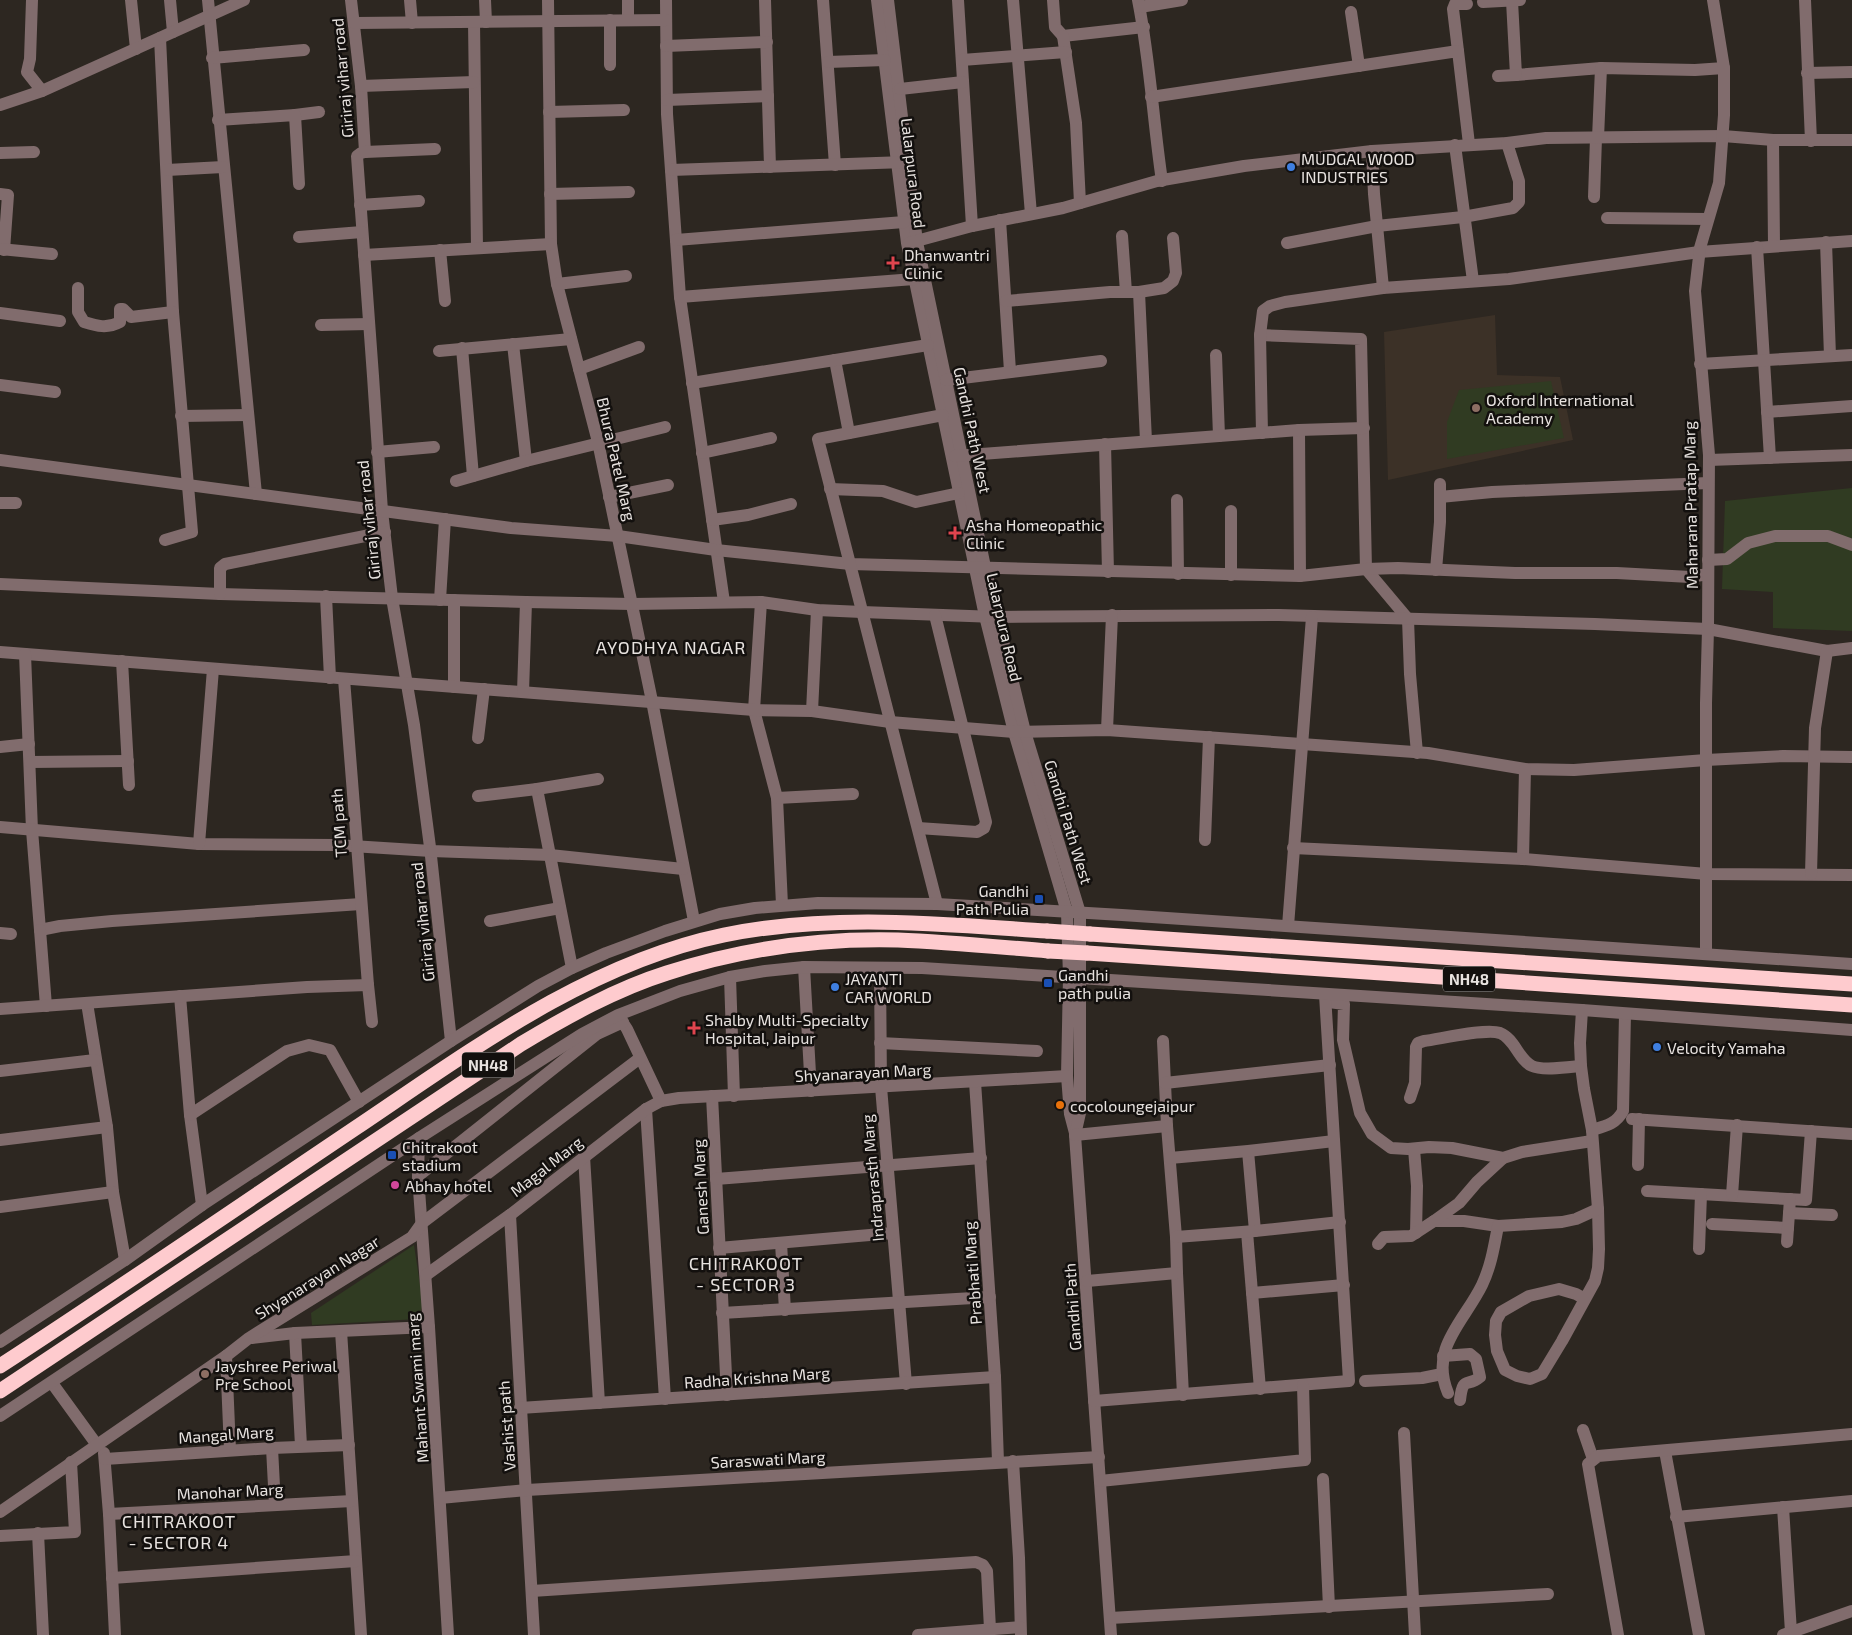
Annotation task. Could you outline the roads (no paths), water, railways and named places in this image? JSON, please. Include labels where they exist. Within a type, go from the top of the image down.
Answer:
[{"type":"highway","name":"NH48","points":[[0,1366],[477,1047],[582,987],[645,959],[686,944],[726,934],[816,924],[866,921],[908,922],[1852,984]]},
{"type":"highway","name":"NH48","points":[[0,1391],[521,1044],[564,1018],[604,998],[666,973],[726,956],[770,947],[818,942],[898,940],[1852,1005]]},
{"type":"street","points":[[32,0],[30,59],[27,72],[42,91]]},
{"type":"street","points":[[130,0],[136,49]]},
{"type":"street","points":[[170,0],[174,32]]},
{"type":"street","points":[[208,0],[218,120],[256,494]]},
{"type":"street","points":[[0,105],[42,91],[244,0]]},
{"type":"street","name":"Giriraj vihar road","points":[[351,0],[361,86],[365,152],[356,156],[382,511],[392,598],[414,725],[431,851],[451,1041]]},
{"type":"street","points":[[410,0],[412,23]]},
{"type":"street","points":[[477,248],[474,82],[480,22],[485,0]]},
{"type":"street","name":"Bhura Patel Marg","points":[[548,0],[551,244],[557,284],[598,442],[652,701],[694,921]]},
{"type":"street","points":[[628,0],[628,20]]},
{"type":"street","points":[[666,0],[667,100],[680,297],[724,602]]},
{"type":"street","points":[[766,0],[770,167]]},
{"type":"street","points":[[823,0],[835,165]]},
{"type":"street","name":"Lalarpura Road","points":[[877,0],[902,162],[904,222],[912,242],[914,279],[943,415],[957,456],[959,493],[980,567]]},
{"type":"street","name":"Gandhi Path West","points":[[888,0],[900,89],[902,162],[912,242],[946,380],[957,456],[980,567],[1019,732]]},
{"type":"street","points":[[958,0],[972,226]]},
{"type":"street","points":[[1013,0],[1031,214]]},
{"type":"street","points":[[1053,0],[1055,27],[1064,36],[1076,124],[1080,203]]},
{"type":"street","points":[[1162,180],[1144,27],[1139,3],[1182,0]]},
{"type":"street","points":[[1483,2],[1516,0],[1516,76]]},
{"type":"street","name":"Maharana Pratap Marg","points":[[1706,954],[1708,460],[1695,292],[1699,252],[1719,183],[1723,136],[1724,68],[1713,0]]},
{"type":"street","points":[[1805,0],[1811,141]]},
{"type":"street","points":[[1467,4],[1455,4],[1453,9],[1469,144]]},
{"type":"street","points":[[1350,5],[1359,66]]},
{"type":"street","points":[[610,20],[610,65]]},
{"type":"street","points":[[354,23],[666,20]]},
{"type":"street","points":[[1064,36],[1144,27]]},
{"type":"street","points":[[160,38],[173,312],[192,532],[165,540]]},
{"type":"street","points":[[666,46],[767,42]]},
{"type":"street","points":[[212,58],[304,50]]},
{"type":"street","points":[[1151,97],[1458,51]]},
{"type":"street","points":[[962,60],[1066,52]]},
{"type":"street","points":[[828,62],[885,60]]},
{"type":"street","points":[[1498,76],[1601,68],[1695,70],[1724,68]]},
{"type":"street","points":[[1594,197],[1601,68]]},
{"type":"street","points":[[1807,72],[1852,72]]},
{"type":"street","points":[[361,86],[474,82]]},
{"type":"street","points":[[900,89],[963,82]]},
{"type":"street","points":[[667,100],[768,96]]},
{"type":"street","points":[[549,112],[624,110]]},
{"type":"street","points":[[218,120],[319,112]]},
{"type":"street","points":[[295,115],[299,184]]},
{"type":"street","points":[[912,242],[972,226],[1080,203],[1162,180],[1244,166],[1372,151],[1507,143],[1546,138],[1723,136],[1773,140],[1852,140]]},
{"type":"street","points":[[1773,140],[1774,246]]},
{"type":"street","points":[[1287,243],[1377,226],[1464,217],[1513,208],[1519,202],[1519,181],[1507,143]]},
{"type":"street","points":[[1455,145],[1473,281]]},
{"type":"street","points":[[365,152],[436,149]]},
{"type":"street","points":[[1372,151],[1383,288]]},
{"type":"street","points":[[0,153],[34,152]]},
{"type":"street","points":[[671,170],[902,162]]},
{"type":"street","points":[[166,170],[223,167]]},
{"type":"street","points":[[550,194],[629,192]]},
{"type":"street","points":[[0,194],[8,195],[2,249],[52,254]]},
{"type":"street","points":[[360,205],[419,201]]},
{"type":"street","points":[[1607,218],[1708,219]]},
{"type":"street","points":[[1000,220],[1010,371]]},
{"type":"street","points":[[676,240],[904,222]]},
{"type":"street","points":[[299,237],[362,232]]},
{"type":"street","points":[[1122,236],[1126,292]]},
{"type":"street","points":[[1006,301],[1140,292],[1164,288],[1173,281],[1176,273],[1173,238]]},
{"type":"street","points":[[1262,433],[1260,335],[1263,311],[1270,306],[1383,288],[1509,279],[1699,252],[1852,240]]},
{"type":"street","points":[[1826,242],[1830,356]]},
{"type":"street","points":[[364,255],[551,244]]},
{"type":"street","points":[[1757,247],[1770,458]]},
{"type":"street","points":[[440,250],[445,301]]},
{"type":"street","points":[[557,284],[626,276]]},
{"type":"street","points":[[680,297],[914,279]]},
{"type":"street","points":[[78,288],[78,312],[84,322],[98,327],[112,326],[120,322],[120,309],[123,309],[131,317],[173,312]]},
{"type":"street","points":[[1140,292],[1146,441]]},
{"type":"street","points":[[0,313],[60,321]]},
{"type":"street","points":[[321,326],[369,324]]},
{"type":"street","points":[[1260,335],[1361,339],[1366,569],[1408,620],[1416,753]]},
{"type":"street","points":[[439,351],[571,338]]},
{"type":"street","points":[[513,344],[526,461]]},
{"type":"street","points":[[692,383],[928,345]]},
{"type":"street","points":[[579,369],[639,347]]},
{"type":"street","points":[[462,348],[473,476]]},
{"type":"street","points":[[1216,355],[1219,436]]},
{"type":"street","points":[[1700,364],[1852,355]]},
{"type":"street","points":[[835,360],[849,433]]},
{"type":"street","points":[[946,380],[1101,360]]},
{"type":"street","points":[[0,384],[54,392]]},
{"type":"street","points":[[1768,412],[1852,406]]},
{"type":"street","points":[[181,416],[248,414]]},
{"type":"street","points":[[937,904],[818,439],[943,415]]},
{"type":"street","points":[[456,481],[598,442],[665,427]]},
{"type":"street","points":[[957,456],[1299,430],[1364,428]]},
{"type":"street","points":[[1299,430],[1300,576]]},
{"type":"street","points":[[702,453],[771,438]]},
{"type":"street","points":[[1105,444],[1108,572]]},
{"type":"street","points":[[377,452],[434,446]]},
{"type":"street","points":[[1708,460],[1852,455]]},
{"type":"street","points":[[0,460],[511,528],[618,536],[716,550],[850,564],[1300,576],[1366,569],[1398,568],[1515,573],[1617,573],[1690,577],[1708,574]]},
{"type":"street","points":[[1436,570],[1440,491],[1492,492],[1708,483]]},
{"type":"street","points":[[609,497],[668,485]]},
{"type":"street","points":[[830,489],[883,491],[916,502],[959,493]]},
{"type":"street","points":[[1176,500],[1178,574]]},
{"type":"street","points":[[0,503],[16,503]]},
{"type":"street","points":[[712,520],[748,515],[791,504]]},
{"type":"street","points":[[1231,511],[1231,575]]},
{"type":"street","points":[[440,600],[445,519]]},
{"type":"street","points":[[220,594],[220,568],[225,564],[385,532]]},
{"type":"street","points":[[1708,560],[1727,559],[1748,542],[1775,536],[1828,536],[1852,545]]},
{"type":"street","points":[[0,584],[220,594],[440,600],[632,604],[760,602],[817,610],[991,617],[1112,615],[1312,616],[1594,624],[1708,629],[1827,651],[1852,648]]},
{"type":"street","points":[[326,596],[330,678]]},
{"type":"street","points":[[454,600],[454,687]]},
{"type":"street","points":[[522,692],[526,602]]},
{"type":"street","points":[[760,602],[754,710],[777,798],[782,905]]},
{"type":"street","points":[[812,711],[817,610]]},
{"type":"street","points":[[918,828],[977,832],[984,828],[986,822],[935,615]]},
{"type":"street","points":[[1107,730],[1112,615]]},
{"type":"street","points":[[1288,926],[1312,616]]},
{"type":"street","name":"Lalarpura Road","points":[[991,617],[1005,700],[1019,732]]},
{"type":"street","points":[[1811,874],[1815,728],[1827,651]]},
{"type":"street","points":[[0,652],[754,710],[812,711],[890,722],[1019,732],[1107,730],[1209,737],[1416,753],[1525,769],[1574,770],[1706,760],[1852,757]]},
{"type":"street","points":[[25,654],[32,830],[46,1006]]},
{"type":"street","points":[[122,661],[129,785]]},
{"type":"street","points":[[199,844],[213,669]]},
{"type":"street","name":"TCM path","points":[[344,679],[360,904],[372,1022]]},
{"type":"street","points":[[478,738],[484,689]]},
{"type":"street","points":[[1019,732],[1073,913],[1075,977],[1067,1076],[1070,1114],[1075,1135],[1167,1126]]},
{"type":"street","points":[[1205,840],[1209,737]]},
{"type":"street","points":[[0,747],[29,744]]},
{"type":"street","points":[[30,762],[128,761]]},
{"type":"street","points":[[1523,859],[1525,769]]},
{"type":"street","points":[[478,796],[598,779]]},
{"type":"street","points":[[537,789],[572,968]]},
{"type":"street","points":[[777,798],[853,794]]},
{"type":"street","points":[[0,827],[199,844],[356,846],[431,851],[550,855],[683,869]]},
{"type":"street","points":[[1293,848],[1523,859],[1707,874],[1852,875]]},
{"type":"street","points":[[0,1342],[125,1260],[202,1205],[538,986],[572,968],[614,950],[694,921],[720,914],[782,905],[818,903],[937,904],[1852,964]]},
{"type":"street","points":[[40,930],[112,921],[360,904]]},
{"type":"street","points":[[490,922],[560,908]]},
{"type":"street","points":[[804,967],[811,1091]]},
{"type":"street","points":[[0,1416],[419,1138],[582,1034],[680,991],[730,977],[804,967],[922,968],[1075,977],[1325,998],[1582,1010],[1852,1030]]},
{"type":"street","name":"Indraprasth Marg","points":[[880,968],[881,1087],[906,1384]]},
{"type":"street","points":[[730,977],[734,1096]]},
{"type":"street","name":"Gandhi Path","points":[[1075,977],[1080,1113],[1075,1135],[1111,1635]]},
{"type":"street","points":[[0,1009],[307,987],[368,985]]},
{"type":"street","points":[[180,996],[190,1115],[202,1205]]},
{"type":"street","points":[[1094,1402],[1349,1381],[1325,998]]},
{"type":"street","points":[[1325,998],[1344,1004],[1346,1053],[1360,1113],[1372,1134],[1391,1148],[1452,1148],[1503,1158]]},
{"type":"street","points":[[87,1003],[107,1127],[113,1192],[125,1260]]},
{"type":"street","points":[[1582,1010],[1581,1066],[1592,1136],[1598,1209],[1598,1268],[1594,1282],[1585,1299],[1542,1374],[1530,1379],[1517,1376],[1505,1370],[1497,1351],[1495,1335],[1496,1321],[1501,1312],[1529,1296],[1559,1289],[1585,1299]]},
{"type":"street","points":[[1378,1244],[1384,1237],[1411,1236],[1434,1221],[1459,1202],[1503,1158],[1592,1136],[1618,1120],[1623,1111],[1625,1014]]},
{"type":"street","points":[[620,1018],[661,1101]]},
{"type":"street","points":[[418,1176],[597,1034],[620,1018]]},
{"type":"street","points":[[1410,1098],[1415,1083],[1416,1047],[1418,1042],[1487,1032],[1498,1033],[1508,1038],[1532,1066],[1540,1068],[1581,1066]]},
{"type":"street","points":[[1164,1041],[1167,1126],[1176,1237],[1176,1274],[1183,1395]]},
{"type":"street","points":[[880,1043],[1037,1051]]},
{"type":"street","points":[[190,1115],[287,1052],[309,1044],[330,1050],[359,1102]]},
{"type":"street","name":"Shyanarayan Nagar","points":[[0,1512],[226,1356],[249,1338],[412,1237],[422,1223],[640,1058]]},
{"type":"street","points":[[0,1071],[95,1060]]},
{"type":"street","points":[[1165,1083],[1330,1065]]},
{"type":"street","name":"Shyanarayan Marg","points":[[661,1101],[679,1098],[1067,1076]]},
{"type":"street","name":"Prabhati Marg","points":[[975,1082],[995,1377],[998,1462]]},
{"type":"street","name":"Ganesh Marg","points":[[712,1096],[727,1395]]},
{"type":"street","name":"Magal Marg","points":[[426,1275],[510,1215],[646,1109],[661,1101]]},
{"type":"street","points":[[646,1109],[664,1399]]},
{"type":"street","points":[[1638,1165],[1635,1119],[1852,1134]]},
{"type":"street","points":[[1732,1195],[1737,1125]]},
{"type":"street","points":[[0,1140],[107,1127]]},
{"type":"street","points":[[1647,1190],[1806,1200],[1811,1131]]},
{"type":"street","name":"Mahant Swami marg","points":[[419,1138],[418,1176],[426,1275],[448,1635]]},
{"type":"street","points":[[1170,1158],[1334,1141]]},
{"type":"street","points":[[1414,1149],[1417,1186],[1416,1232]]},
{"type":"street","points":[[1248,1151],[1252,1293],[1260,1389]]},
{"type":"street","points":[[584,1156],[599,1403]]},
{"type":"street","points":[[716,1179],[981,1158]]},
{"type":"street","points":[[0,1207],[113,1192]]},
{"type":"street","points":[[1699,1249],[1701,1194]]},
{"type":"street","points":[[1787,1242],[1790,1199]]},
{"type":"street","points":[[1434,1221],[1464,1221],[1498,1226],[1562,1222],[1576,1219],[1598,1209]]},
{"type":"street","points":[[1789,1213],[1832,1216]]},
{"type":"street","name":"Vashist path","points":[[510,1215],[534,1635]]},
{"type":"street","points":[[1176,1237],[1340,1222]]},
{"type":"street","points":[[1712,1224],[1788,1228]]},
{"type":"street","points":[[1448,1393],[1442,1374],[1444,1356],[1453,1331],[1481,1288],[1490,1268],[1498,1226]]},
{"type":"street","points":[[719,1248],[892,1233]]},
{"type":"street","points":[[781,1243],[785,1310]]},
{"type":"street","points":[[1086,1281],[1176,1274]]},
{"type":"street","points":[[1252,1293],[1344,1285]]},
{"type":"street","points":[[722,1313],[899,1304],[990,1297]]},
{"type":"street","points":[[249,1338],[295,1333],[429,1327]]},
{"type":"street","points":[[341,1331],[361,1635]]},
{"type":"street","points":[[295,1333],[300,1446]]},
{"type":"street","points":[[1444,1356],[1470,1354],[1476,1360],[1480,1377],[1476,1380],[1468,1381],[1462,1388],[1460,1400]]},
{"type":"street","points":[[226,1356],[230,1450]]},
{"type":"street","points":[[1365,1381],[1422,1378],[1442,1374]]},
{"type":"street","name":"Radha Krishna Marg","points":[[520,1408],[995,1377]]},
{"type":"street","points":[[52,1383],[100,1442],[105,1459],[115,1635]]},
{"type":"street","points":[[1100,1481],[1305,1460],[1303,1384]]},
{"type":"street","points":[[1583,1430],[1592,1459]]},
{"type":"street","points":[[1404,1433],[1415,1635]]},
{"type":"street","points":[[1618,1635],[1588,1464],[1592,1459],[1598,1456],[1852,1434]]},
{"type":"street","name":"Mangal Marg","points":[[105,1459],[349,1444]]},
{"type":"street","points":[[272,1448],[275,1505]]},
{"type":"street","points":[[1665,1451],[1699,1635]]},
{"type":"street","name":"Saraswati Marg","points":[[440,1498],[527,1490],[1099,1457]]},
{"type":"street","points":[[918,1635],[962,1633],[990,1629],[1021,1631],[1013,1461]]},
{"type":"street","points":[[0,1536],[75,1532],[71,1462]]},
{"type":"street","points":[[1323,1479],[1329,1606]]},
{"type":"street","name":"Manohar Marg","points":[[109,1514],[352,1500]]},
{"type":"street","points":[[1676,1518],[1852,1501]]},
{"type":"street","points":[[1783,1507],[1787,1633],[1852,1611]]},
{"type":"street","points":[[38,1533],[43,1635]]},
{"type":"street","points":[[112,1578],[356,1561]]},
{"type":"street","points":[[532,1591],[976,1562],[983,1565],[987,1571],[990,1629]]},
{"type":"street","points":[[1110,1618],[1548,1594]]},
{"type":"place","name":"MUDGAL WOOD INDUSTRIES","points":[[1291,167]]},
{"type":"place","name":"Dhanwantri Clinic","points":[[893,263]]},
{"type":"place","name":"Oxford International Academy","points":[[1476,408]]},
{"type":"place","name":"Asha Homeopathic Clinic","points":[[955,533]]},
{"type":"place","name":"Gandhi Path Pulia","points":[[1039,899]]},
{"type":"place","name":"Gandhi path pulia","points":[[1048,983]]},
{"type":"place","name":"JAYANTI CAR WORLD","points":[[835,987]]},
{"type":"place","name":"Shalby Multi-Specialty Hospital, Jaipur","points":[[694,1028]]},
{"type":"place","name":"Velocity Yamaha","points":[[1657,1047]]},
{"type":"place","name":"cocoloungejaipur","points":[[1060,1105]]},
{"type":"place","name":"Chitrakoot stadium","points":[[392,1155]]},
{"type":"place","name":"Abhay hotel","points":[[395,1185]]},
{"type":"place","name":"Jayshree Periwal Pre School","points":[[205,1374]]},
{"type":"district","name":"AYODHYA NAGAR","points":[[671,647]]},
{"type":"district","name":"CHITRAKOOT - SECTOR 3","points":[[746,1273]]},
{"type":"district","name":"CHITRAKOOT - SECTOR 4","points":[[179,1531]]}]
